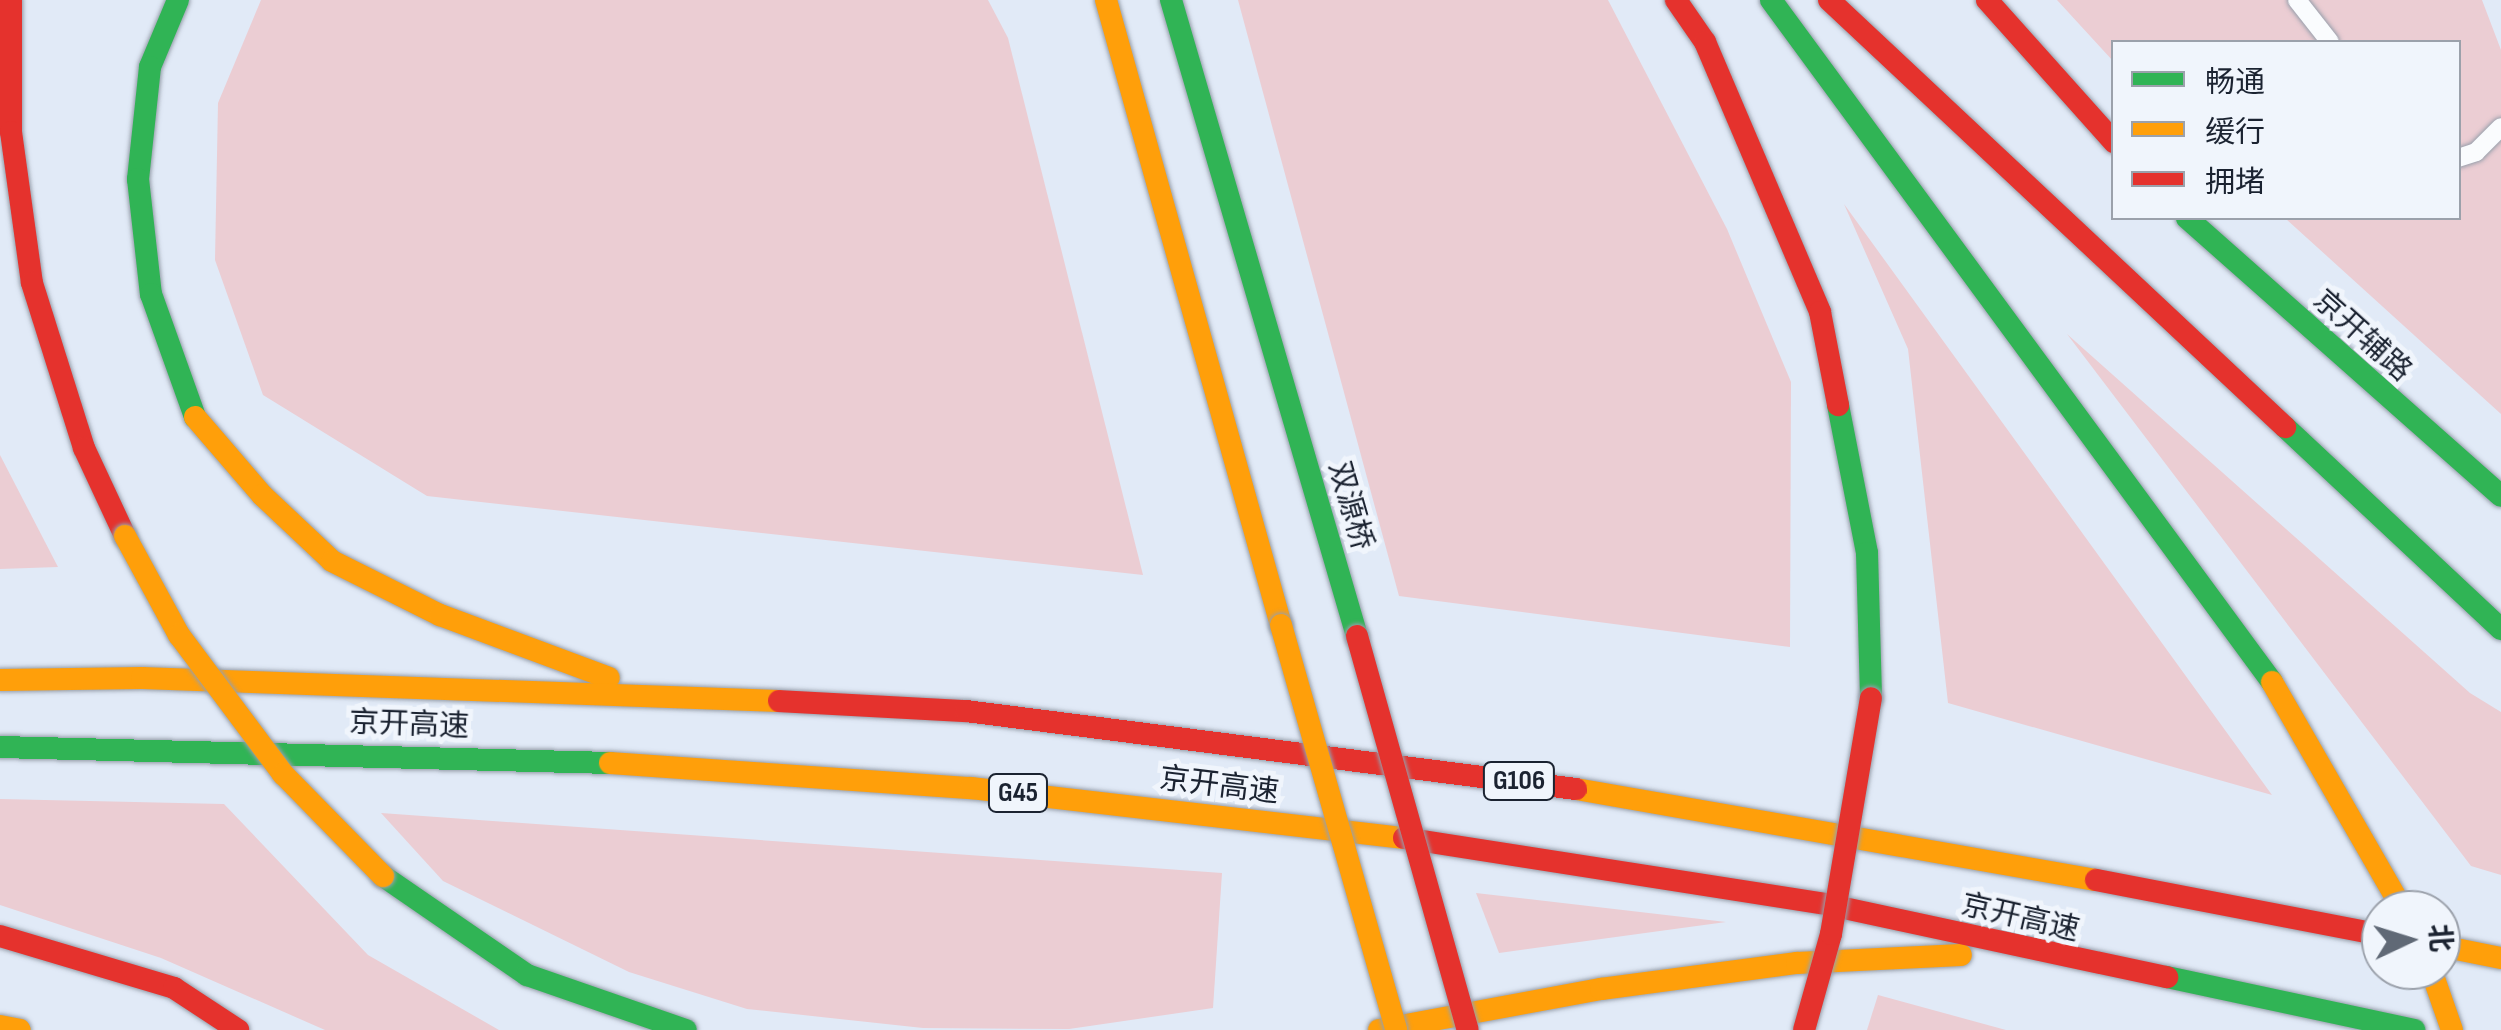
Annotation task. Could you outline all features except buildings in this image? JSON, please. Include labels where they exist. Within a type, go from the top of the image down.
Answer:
[{"type":"main road","points":[[178,0],[150,66],[138,180],[150,294],[190,409],[262,495],[332,561],[440,614],[649,694]]},
{"type":"main road","points":[[1078,0],[1130,78]]},
{"type":"main road","points":[[1106,0],[1396,1030]]},
{"type":"main road","name":"双源桥","points":[[1171,0],[1468,1030]]},
{"type":"main road","points":[[1676,0],[1705,42],[1820,312],[1866,553],[1871,698],[1852,830],[1804,1030]]},
{"type":"main road","points":[[1771,0],[2261,664],[2374,851],[2393,890]]},
{"type":"main road","points":[[1829,0],[2501,628]]},
{"type":"main road","points":[[1988,0],[2111,139]]},
{"type":"main road","points":[[11,4],[11,132],[32,283],[84,448],[125,536],[179,636],[284,774],[384,876],[527,975],[686,1030]]},
{"type":"main road","name":"京开辅路","points":[[2189,220],[2501,496]]},
{"type":"main road","name":"京开高速","points":[[0,680],[649,694],[966,711],[1301,749],[1964,854],[2361,931]]},
{"type":"main road","name":"京开高速","points":[[0,748],[600,762],[971,788],[1425,840],[1830,905],[2024,951],[2414,1030]]},
{"type":"main road","points":[[0,936],[174,988],[238,1030]]},
{"type":"main road","points":[[2461,950],[2501,958]]},
{"type":"main road","points":[[1379,1030],[1602,989],[1797,964],[2024,951]]},
{"type":"main road","points":[[2438,990],[2452,1030]]},
{"type":"main road","points":[[0,1026],[20,1030]]},
{"type":"lane","points":[[2298,0],[2328,40]]},
{"type":"lane","points":[[2461,157],[2476,152],[2501,127]]},
{"type":"shaded area","points":[[261,0],[988,0],[1008,38],[1143,575],[427,496],[263,395],[215,260],[218,103]]},
{"type":"shaded area","points":[[1238,0],[1608,0],[1727,229],[1791,382],[1790,647],[1399,596]]},
{"type":"shaded area","points":[[2057,0],[2482,0],[2501,50],[2501,414],[2287,220],[2461,220],[2461,40],[2111,40],[2111,59]]},
{"type":"shaded area","points":[[1844,204],[2272,795],[1948,703],[1908,349]]},
{"type":"shaded area","points":[[2067,334],[2470,693],[2501,712],[2501,875],[2471,866]]},
{"type":"shaded area","points":[[0,455],[58,567],[0,569]]},
{"type":"shaded area","points":[[0,799],[224,804],[368,955],[499,1030],[325,1030],[161,958],[0,905]]},
{"type":"shaded area","points":[[381,813],[1222,873],[1213,1008],[1069,1029],[923,1028],[747,1009],[629,972],[443,881]]},
{"type":"shaded area","points":[[1476,893],[1726,922],[1499,953]]},
{"type":"shaded area","points":[[1878,995],[2006,1030],[1867,1030]]},
{"type":"traffic: fast","points":[[178,0],[150,67],[138,179],[151,294],[195,417]]},
{"type":"traffic: fast","points":[[1171,0],[1357,636]]},
{"type":"traffic: fast","points":[[1771,0],[2272,682]]},
{"type":"traffic: fast","points":[[2189,220],[2501,496]]},
{"type":"traffic: fast","points":[[1838,405],[1867,553],[1871,698]]},
{"type":"traffic: fast","points":[[2285,427],[2501,629]]},
{"type":"traffic: fast","points":[[0,747],[610,763]]},
{"type":"traffic: fast","points":[[383,876],[527,975],[686,1030]]},
{"type":"traffic: fast","points":[[2167,977],[2414,1030]]},
{"type":"traffic: slow","points":[[1106,0],[1281,625]]},
{"type":"traffic: slow","points":[[195,417],[262,495],[332,561],[440,615],[609,678]]},
{"type":"traffic: slow","points":[[125,536],[179,635],[283,774],[383,876]]},
{"type":"traffic: slow","points":[[1281,625],[1396,1030]]},
{"type":"traffic: slow","points":[[0,680],[142,678],[779,701]]},
{"type":"traffic: slow","points":[[2272,682],[2392,890]]},
{"type":"traffic: slow","points":[[610,763],[971,788],[1404,838]]},
{"type":"traffic: slow","points":[[1576,789],[2096,880]]},
{"type":"traffic: slow","points":[[2461,950],[2501,958]]},
{"type":"traffic: slow","points":[[1379,1030],[1601,989],[1797,963],[1961,955]]},
{"type":"traffic: slow","points":[[2438,990],[2452,1030]]},
{"type":"traffic: slow","points":[[0,1026],[20,1030]]},
{"type":"traffic: jam","points":[[11,0],[11,132],[32,283],[84,448],[125,536]]},
{"type":"traffic: jam","points":[[1676,0],[1705,42],[1820,312],[1838,405]]},
{"type":"traffic: jam","points":[[1829,0],[2285,427]]},
{"type":"traffic: jam","points":[[1987,0],[2111,139]]},
{"type":"traffic: jam","points":[[1357,636],[1468,1030]]},
{"type":"traffic: jam","points":[[1804,1030],[1831,934],[1871,698]]},
{"type":"traffic: jam","points":[[779,701],[966,711],[1576,789]]},
{"type":"traffic: jam","points":[[1404,838],[1830,905],[2167,977]]},
{"type":"traffic: jam","points":[[2096,880],[2361,931]]},
{"type":"traffic: jam","points":[[0,936],[174,988],[238,1030]]}]
